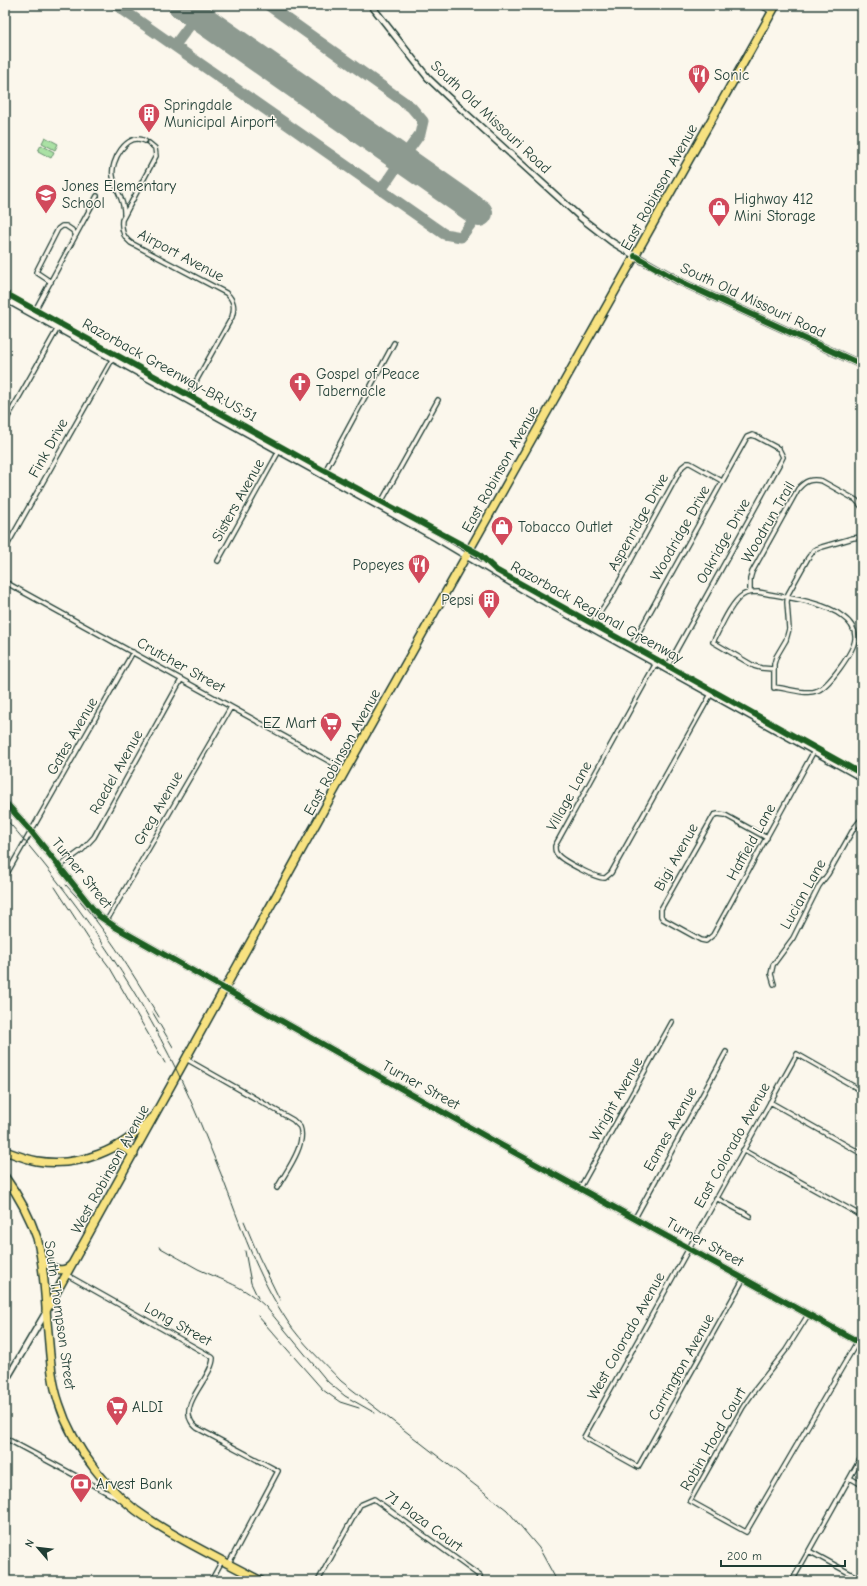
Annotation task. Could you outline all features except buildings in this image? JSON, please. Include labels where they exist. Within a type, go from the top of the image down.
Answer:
[{"type":"highway","name":"East Robinson Avenue","points":[[225,989],[346,770],[776,5]]},
{"type":"highway","name":"West Robinson Avenue","points":[[46,1311],[225,989]]},
{"type":"highway","points":[[5,1151],[26,1159],[38,1161],[65,1162],[92,1156],[134,1135],[160,1106]]},
{"type":"highway","points":[[120,1143],[135,1151]]},
{"type":"highway","name":"South Thompson Street","points":[[6,1182],[18,1196],[37,1238],[41,1259],[52,1375],[59,1403],[80,1448],[93,1466],[129,1504],[149,1520],[261,1581]]},
{"type":"highway","points":[[41,1259],[52,1268],[59,1270],[70,1267],[76,1259]]},
{"type":"main road","name":"South Old Missouri Road","points":[[635,256],[681,282],[862,365]]},
{"type":"street","name":"South Old Missouri Road","points":[[371,5],[414,60],[445,94],[579,216],[612,242],[635,256]]},
{"type":"street","points":[[760,5],[772,12]]},
{"type":"street","name":"Airport Avenue","points":[[124,216],[124,204],[113,175],[114,166],[125,144],[137,138],[147,142],[155,148],[156,156],[122,220],[122,230],[128,240],[223,291],[233,302],[234,310],[232,316],[186,399]]},
{"type":"street","points":[[33,314],[97,196]]},
{"type":"street","points":[[51,282],[36,272],[58,229],[62,226],[66,226],[76,235]]},
{"type":"street","points":[[5,298],[862,778]]},
{"type":"street","points":[[5,422],[58,328]]},
{"type":"street","points":[[323,476],[394,343]]},
{"type":"street","name":"Fink Drive","points":[[5,549],[113,358]]},
{"type":"street","points":[[378,506],[438,400]]},
{"type":"street","name":"Woodridge Drive","points":[[630,648],[747,437],[752,435],[755,436]]},
{"type":"street","name":"Oakridge Drive","points":[[666,669],[783,457],[779,449],[755,436]]},
{"type":"street","name":"Sisters Avenue","points":[[218,562],[279,451]]},
{"type":"street","name":"Aspenridge Drive","points":[[590,626],[613,593],[682,467],[687,463],[690,463],[722,482]]},
{"type":"street","name":"Woodrun Trail","points":[[750,592],[752,572],[798,489],[803,483],[816,479],[822,481],[856,500],[862,507]]},
{"type":"street","points":[[773,669],[758,667],[713,642],[736,601],[744,594],[750,592],[787,598],[831,608],[842,615],[851,624],[855,638],[852,648],[832,679],[819,690],[807,692],[774,688],[773,669],[776,657],[786,640],[789,629],[787,598],[790,590],[814,550],[853,538],[862,537]]},
{"type":"street","name":"Crutcher Street","points":[[5,582],[346,770]]},
{"type":"street","name":"Gates Avenue","points":[[5,877],[133,652]]},
{"type":"street","name":"Village Lane","points":[[656,663],[556,846],[555,850],[560,856],[596,877],[605,878],[611,873],[711,694]]},
{"type":"street","name":"Raedel Avenue","points":[[60,866],[82,850],[94,837],[181,680]]},
{"type":"street","name":"Greg Avenue","points":[[106,922],[231,707]]},
{"type":"street","name":"Hatfield Lane","points":[[706,941],[713,935],[814,751]]},
{"type":"street","name":"Turner Street","points":[[5,802],[60,866],[93,909],[106,922],[580,1188],[862,1344]]},
{"type":"street","name":"Bigi Avenue","points":[[706,941],[690,935],[666,922],[661,916],[662,909],[712,818],[718,814],[725,815],[767,838]]},
{"type":"street","name":"Lucian Lane","points":[[774,984],[771,974],[773,965],[793,938],[819,886],[828,874],[854,828],[862,818]]},
{"type":"street","name":"Wright Avenue","points":[[580,1188],[672,1022]]},
{"type":"street","name":"Eames Avenue","points":[[635,1218],[726,1052]]},
{"type":"street","name":"East Colorado Avenue","points":[[689,1248],[797,1054],[862,1090]]},
{"type":"street","points":[[186,1059],[293,1120],[299,1126],[301,1143],[277,1188]]},
{"type":"street","points":[[770,1102],[862,1154]]},
{"type":"street","points":[[743,1150],[862,1216]]},
{"type":"street","points":[[716,1198],[750,1216]]},
{"type":"street","name":"West Colorado Avenue","points":[[638,1467],[584,1437],[689,1248]]},
{"type":"street","name":"Long Street","points":[[67,1275],[212,1357],[212,1365],[195,1395],[189,1410],[191,1422],[198,1428],[278,1470],[226,1561]]},
{"type":"street","name":"Carrington Avenue","points":[[638,1467],[744,1278]]},
{"type":"street","name":"West Robinson Avenue","points":[[5,1382],[46,1311]]},
{"type":"street","name":"Robin Hood Court","points":[[808,1314],[786,1350],[743,1407],[690,1502],[746,1532],[857,1342]]},
{"type":"street","points":[[5,1438],[129,1504]]},
{"type":"street","points":[[792,1581],[862,1456]]},
{"type":"street","points":[[850,1478],[862,1484]]},
{"type":"street","name":"71 Plaza Court","points":[[318,1581],[360,1505],[374,1499],[480,1576],[477,1581]]},
{"type":"street","points":[[809,1551],[862,1580]]},
{"type":"street","points":[[211,1581],[226,1561]]},
{"type":"green space","points":[[45,137],[58,144],[55,150],[42,143]]},
{"type":"green space","points":[[41,145],[54,152],[51,158],[38,151]]},
{"type":"taxiway","points":[[116,5],[444,234],[461,237],[479,213]]},
{"type":"taxiway","points":[[175,45],[205,5]]},
{"type":"taxiway","points":[[268,5],[411,107],[423,121],[420,134],[381,190]]},
{"type":"runway","points":[[182,5],[479,213]]},
{"type":"railway","points":[[5,818],[78,908],[142,1005],[190,1098],[258,1268],[288,1322],[306,1345],[341,1381],[507,1510],[539,1548],[557,1581]]},
{"type":"railway","points":[[66,885],[104,932],[127,965],[159,1017]]},
{"type":"railway","points":[[55,887],[92,944],[110,968],[165,1063]]},
{"type":"railway","points":[[153,1013],[173,1047]]},
{"type":"railway","points":[[244,1221],[259,1257],[280,1300]]},
{"type":"railway","points":[[159,1247],[198,1269],[242,1289],[258,1300],[266,1307],[328,1382],[345,1396],[375,1413]]},
{"type":"railway","points":[[245,1251],[251,1283],[258,1298]]},
{"type":"railway","points":[[258,1316],[323,1390],[340,1402],[359,1408]]},
{"type":"cycle path","points":[[635,256],[681,282],[862,365]]},
{"type":"cycle path","name":"Razorback Greenway-BR:US:51","points":[[5,293],[323,470],[479,554],[496,570],[862,774]]},
{"type":"cycle path","points":[[5,802],[31,831],[99,916],[117,928],[501,1145],[862,1344]]},
{"type":"place","name":"Sonic","points":[[699,94]]},
{"type":"place","name":"Springdale Municipal Airport","points":[[149,134]]},
{"type":"place","name":"Jones Elementary School","points":[[46,214]]},
{"type":"place","name":"Highway 412 Mini Storage","points":[[719,228]]},
{"type":"place","name":"Gospel of Peace Tabernacle","points":[[300,402]]},
{"type":"place","name":"Tobacco Outlet","points":[[502,546]]},
{"type":"place","name":"Popeyes","points":[[419,584]]},
{"type":"place","name":"Pepsi","points":[[489,620]]},
{"type":"place","name":"EZ Mart","points":[[331,742]]},
{"type":"place","name":"ALDI","points":[[117,1426]]},
{"type":"place","name":"Arvest Bank","points":[[81,1504]]}]
